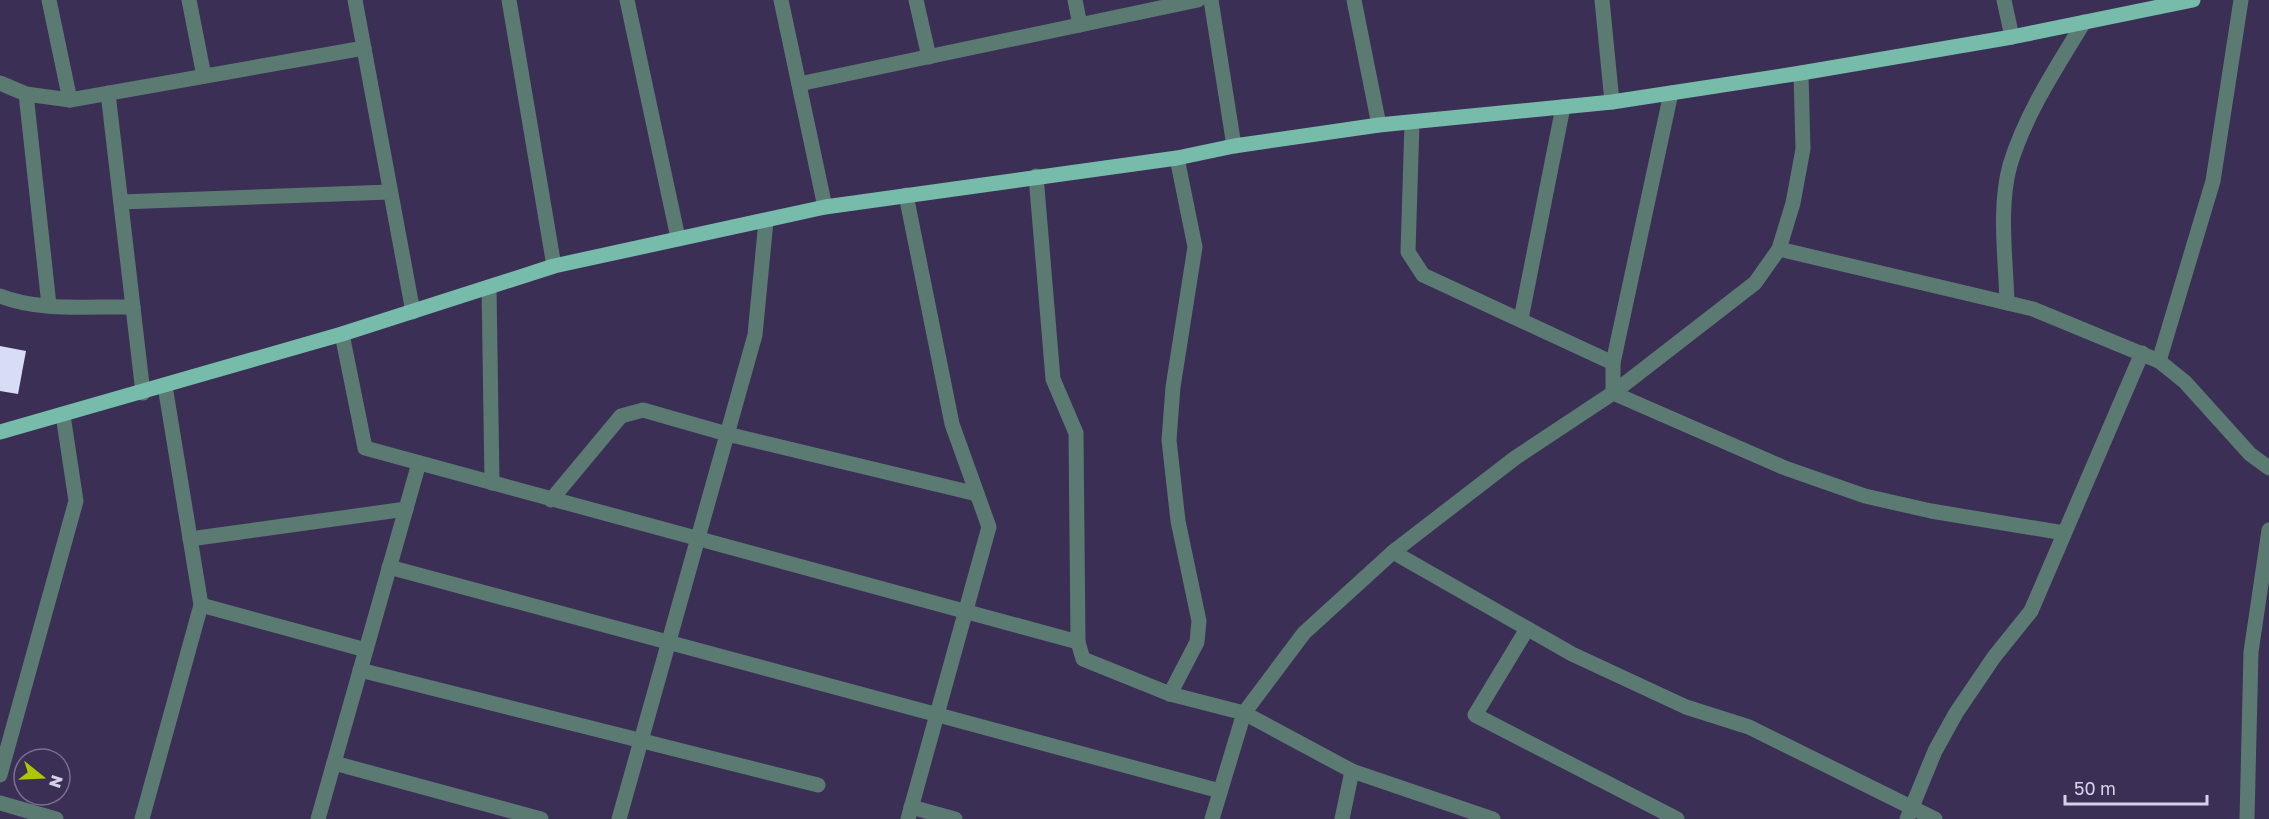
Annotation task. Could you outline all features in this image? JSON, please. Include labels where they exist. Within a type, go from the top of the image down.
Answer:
[{"type":"main road","points":[[0,432],[143,393],[413,312],[554,266],[825,207],[1177,158],[1234,146],[1379,125],[1612,102],[2012,38],[2193,0]]},
{"type":"street","points":[[50,0],[70,100]]},
{"type":"street","points":[[189,0],[204,76]]},
{"type":"street","points":[[355,0],[413,312]]},
{"type":"street","points":[[509,0],[554,266]]},
{"type":"street","points":[[627,0],[678,238]]},
{"type":"street","points":[[781,0],[825,207]]},
{"type":"street","points":[[916,0],[929,57]]},
{"type":"street","points":[[1075,0],[1080,25]]},
{"type":"street","points":[[799,84],[1198,0]]},
{"type":"street","points":[[1211,0],[1234,146]]},
{"type":"street","points":[[1354,0],[1379,125]]},
{"type":"street","points":[[1602,0],[1612,102]]},
{"type":"street","points":[[2004,0],[2012,38]]},
{"type":"street","points":[[2159,361],[2213,181],[2241,0]]},
{"type":"street","points":[[2007,303],[2005,206],[2010,167],[2035,104],[2084,22]]},
{"type":"street","points":[[0,83],[26,94],[70,100],[364,48]]},
{"type":"street","points":[[1212,819],[1244,713],[1304,633],[1393,552],[1515,458],[1613,393],[1755,283],[1779,249],[1793,203],[1803,149],[1801,73]]},
{"type":"street","points":[[108,93],[143,393]]},
{"type":"street","points":[[1613,393],[1613,363],[1671,93]]},
{"type":"street","points":[[26,94],[49,305]]},
{"type":"street","points":[[1521,319],[1563,107]]},
{"type":"street","points":[[1412,123],[1408,252],[1423,275],[1613,363]]},
{"type":"street","points":[[1170,694],[1197,642],[1199,621],[1178,521],[1169,440],[1173,387],[1195,247],[1177,158]]},
{"type":"street","points":[[1036,176],[1053,380],[1076,433],[1078,642],[1083,659],[1170,694],[1244,713],[1352,771],[1492,819]]},
{"type":"street","points":[[121,202],[390,192]]},
{"type":"street","points":[[906,195],[952,424],[989,527],[910,813],[955,819]]},
{"type":"street","points":[[618,819],[754,335],[766,221]]},
{"type":"street","points":[[1779,249],[2033,309],[2142,353],[2159,361],[2185,382],[2250,454],[2269,468]]},
{"type":"street","points":[[489,287],[492,483]]},
{"type":"street","points":[[0,296],[14,302],[49,305],[133,307]]},
{"type":"street","points":[[342,333],[364,448],[1078,642]]},
{"type":"street","points":[[1910,814],[1935,751],[1994,657],[2031,611],[2142,353]]},
{"type":"street","points":[[142,819],[201,605],[165,386]]},
{"type":"street","points":[[1613,393],[1785,468],[1865,496],[1931,511],[2064,533]]},
{"type":"street","points":[[551,500],[621,416],[644,410],[727,434],[977,494]]},
{"type":"street","points":[[0,775],[76,501],[63,415]]},
{"type":"street","points":[[318,819],[419,463]]},
{"type":"street","points":[[190,539],[406,509]]},
{"type":"street","points":[[2247,819],[2251,651],[2269,530]]},
{"type":"street","points":[[1393,552],[1572,654],[1686,707],[1749,727],[1910,814],[1935,819]]},
{"type":"street","points":[[389,567],[1220,791]]},
{"type":"street","points":[[201,605],[366,650]]},
{"type":"street","points":[[1527,629],[1475,715],[1677,819]]},
{"type":"street","points":[[360,670],[818,785]]},
{"type":"street","points":[[334,763],[540,819]]},
{"type":"street","points":[[1342,819],[1352,771]]},
{"type":"street","points":[[0,803],[56,819]]},
{"type":"building","points":[[0,346],[26,351],[18,394],[0,391]]}]
